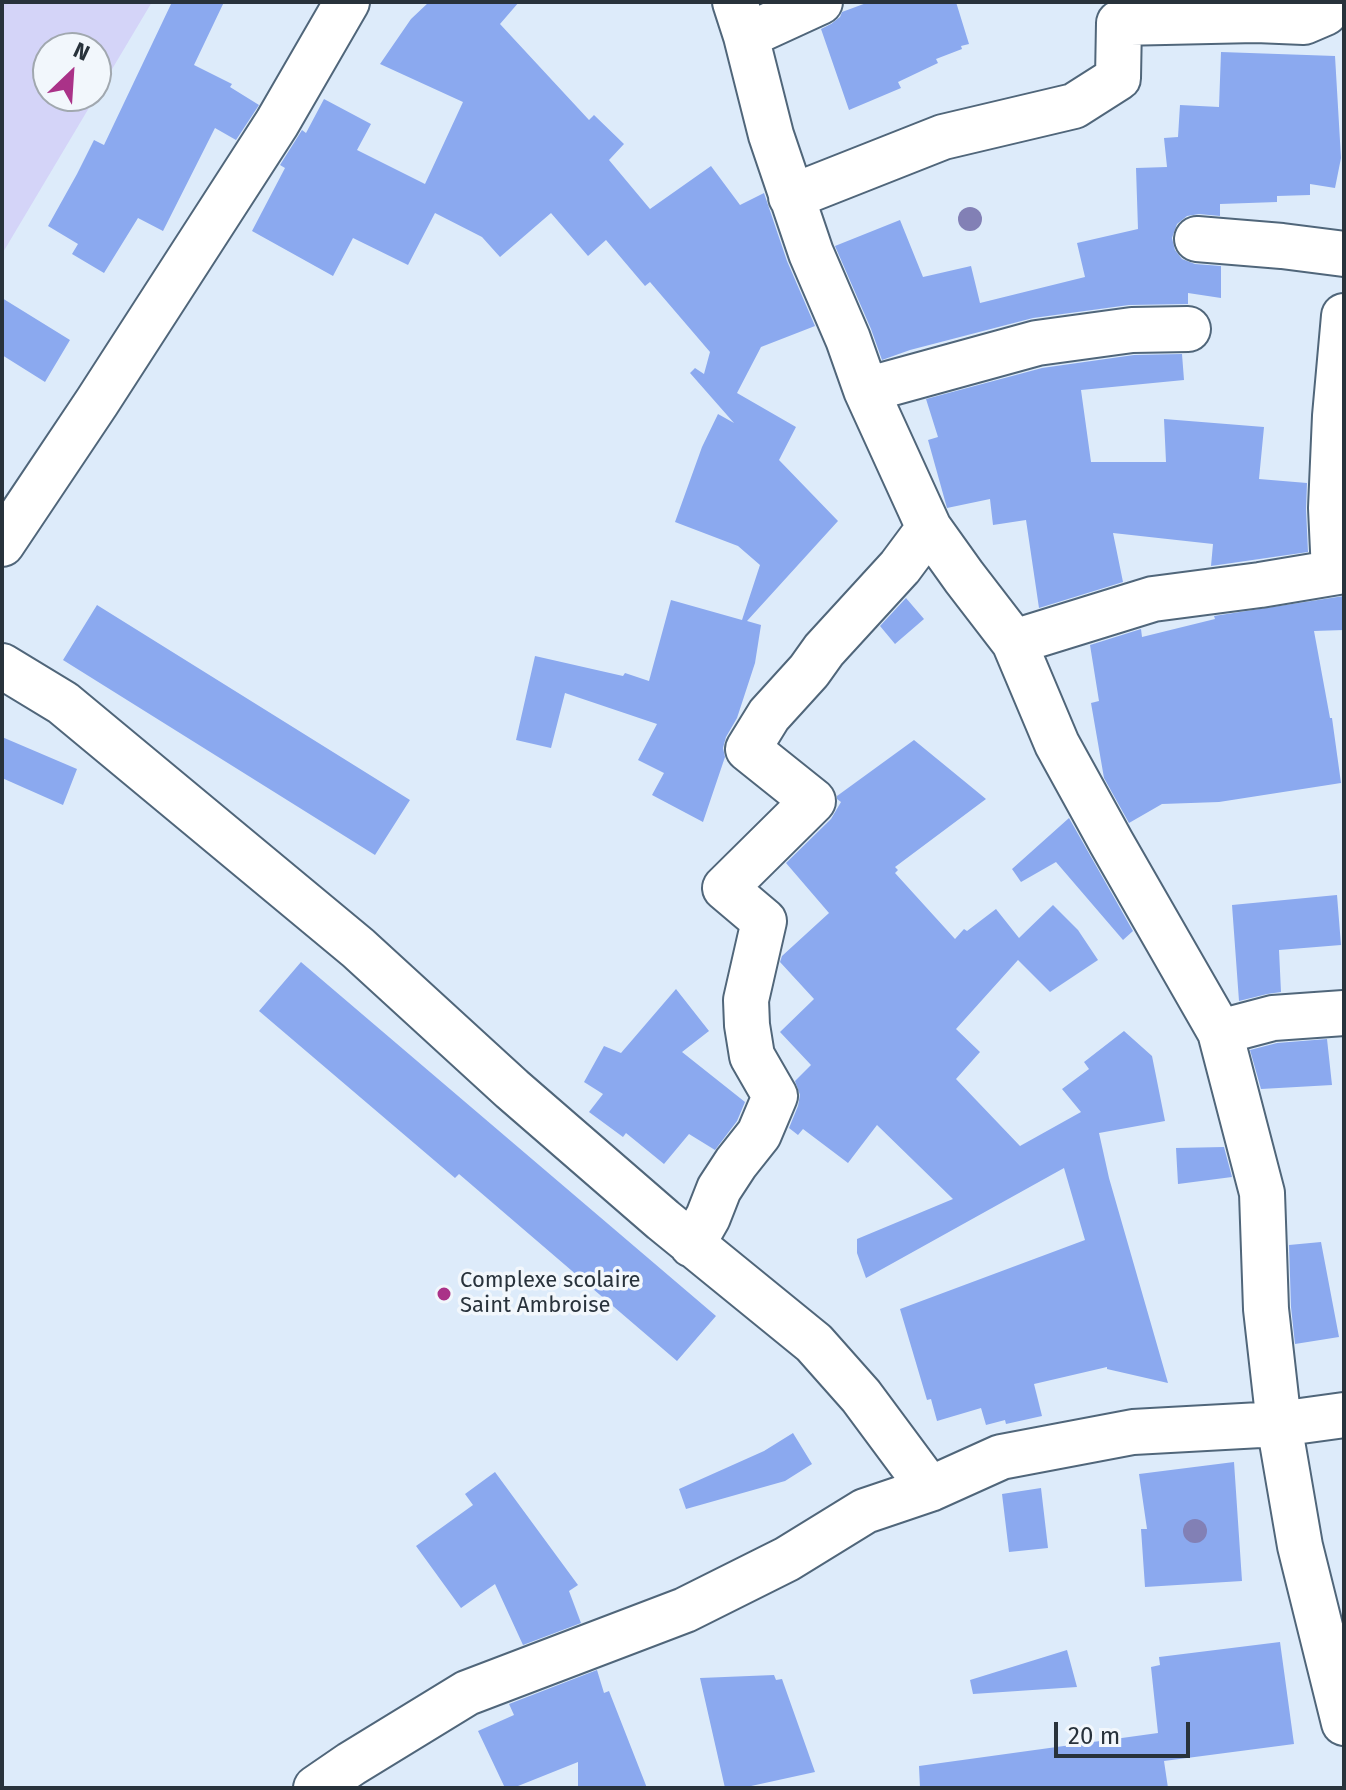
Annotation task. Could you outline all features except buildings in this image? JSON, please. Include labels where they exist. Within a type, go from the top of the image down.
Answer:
[{"type":"street","points":[[2,544],[277,123],[347,2]]},
{"type":"street","points":[[820,2],[740,19],[771,135],[811,253],[866,390],[929,528],[1014,642],[1057,744],[1220,1032],[1262,1193],[1266,1309],[1279,1424],[1300,1546],[1344,1723]]},
{"type":"street","points":[[791,197],[943,137],[1074,106],[1118,78],[1119,23],[1304,22],[1325,13],[1331,2]]},
{"type":"street","points":[[1197,239],[1344,254]]},
{"type":"street","points":[[1014,642],[1153,599],[1339,572],[1331,508],[1344,316]]},
{"type":"street","points":[[866,390],[1037,343],[1132,330],[1188,329]]},
{"type":"street","points":[[692,1245],[719,1189],[759,1134],[775,1096],[752,1056],[747,1025],[746,1000],[764,921],[725,888],[813,801],[748,749],[769,715],[900,567],[929,528]]},
{"type":"street","points":[[2,666],[63,703],[358,948],[512,1089],[692,1245],[814,1343],[861,1396],[930,1489]]},
{"type":"street","points":[[1220,1032],[1273,1018],[1344,1013]]},
{"type":"street","points":[[316,1788],[467,1693],[685,1610],[787,1559],[865,1511],[930,1489],[1001,1457],[1148,1431],[1279,1424],[1344,1415]]},
{"type":"shaded area","points":[[2,2],[152,2],[112,69],[112,32],[32,32],[32,112],[87,112],[2,254]]},
{"type":"place","name":"Complexe scolaire Saint Ambroise","points":[[444,1294]]}]
